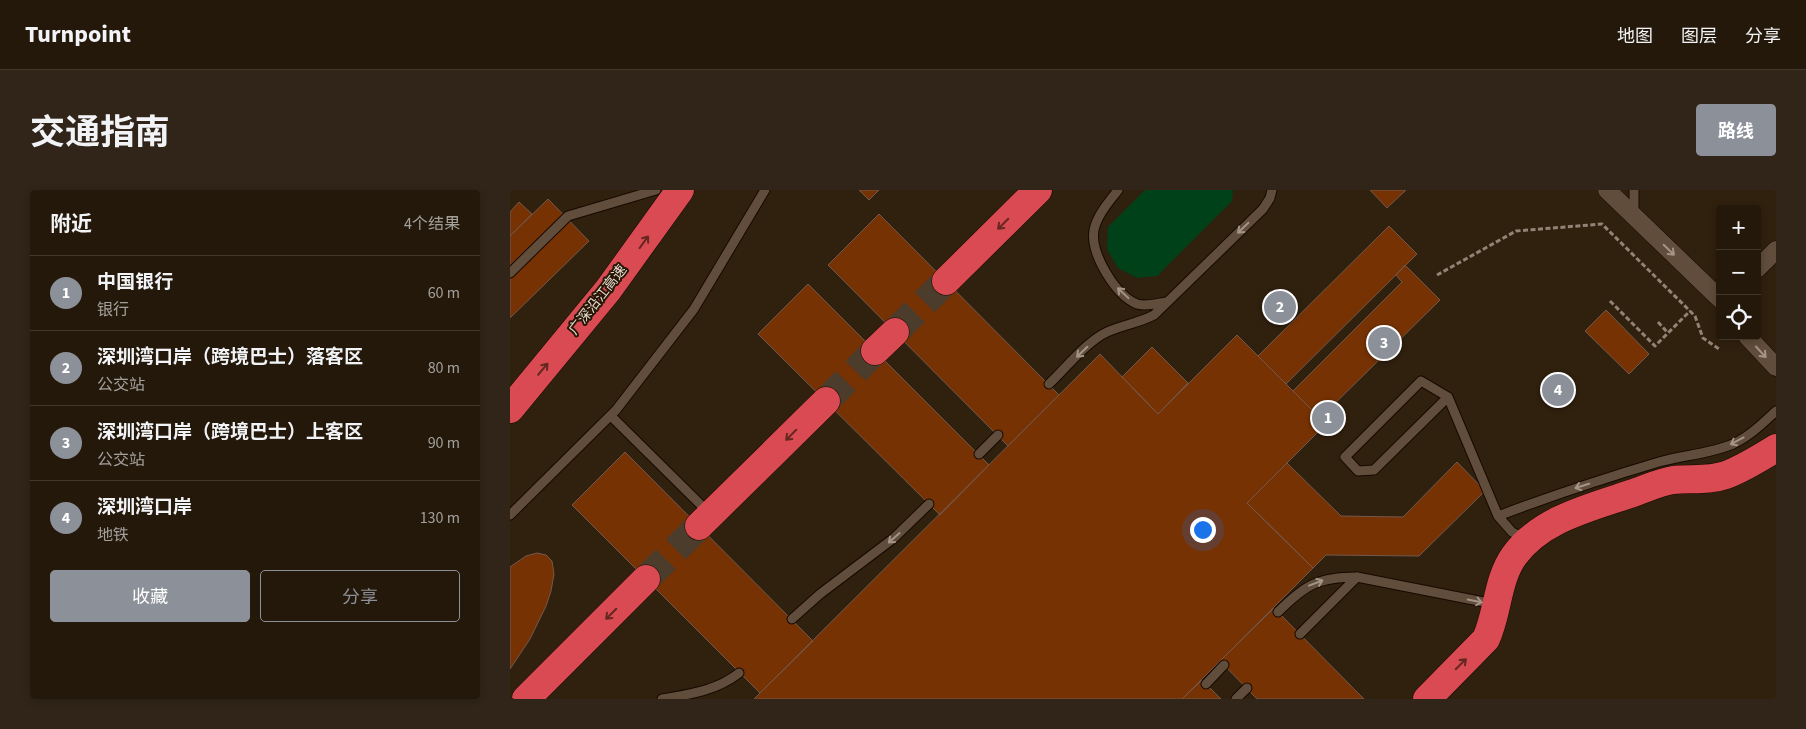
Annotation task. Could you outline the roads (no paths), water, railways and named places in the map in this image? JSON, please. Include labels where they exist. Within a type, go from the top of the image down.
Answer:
[{"type":"highway","name":"广深沿江高速","points":[[511,405],[608,290],[680,190]]},
{"type":"highway","points":[[946,281],[1038,190]]},
{"type":"highway","points":[[875,351],[894,332]]},
{"type":"highway","points":[[705,520],[826,401]]},
{"type":"highway","points":[[1426,699],[1486,639],[1497,605],[1503,577],[1514,557],[1529,540],[1545,528],[1564,517],[1672,480],[1724,476],[1752,464],[1776,448]]},
{"type":"highway","points":[[526,699],[646,579]]},
{"type":"street","points":[[1607,190],[1716,295]]},
{"type":"street","points":[[1761,264],[1776,250]]},
{"type":"street","points":[[1751,340],[1776,367]]},
{"type":"lane","points":[[510,272],[568,216],[656,190]]},
{"type":"lane","points":[[510,515],[611,416],[694,309],[765,190]]},
{"type":"lane","points":[[1118,190],[1104,208],[1094,230],[1094,248],[1101,265],[1124,295],[1137,304],[1150,305],[1168,302]]},
{"type":"lane","points":[[1049,384],[1096,338],[1143,320],[1154,314],[1168,302],[1263,209],[1270,198],[1272,190]]},
{"type":"lane","points":[[1634,190],[1634,216]]},
{"type":"lane","points":[[1448,397],[1374,470],[1358,471],[1344,458],[1421,381],[1448,397],[1498,516],[1512,532],[1529,540]]},
{"type":"lane","points":[[1498,516],[1549,496],[1660,462],[1734,443],[1749,434],[1776,411]]},
{"type":"lane","points":[[611,416],[705,520]]},
{"type":"lane","points":[[978,454],[998,435]]},
{"type":"lane","points":[[792,620],[820,594],[894,538],[929,504]]},
{"type":"lane","points":[[1300,634],[1358,577]]},
{"type":"lane","points":[[1278,612],[1296,594],[1311,584],[1328,579],[1358,577],[1497,605]]},
{"type":"lane","points":[[1206,684],[1224,665]]},
{"type":"lane","points":[[662,699],[692,697],[725,683],[739,673]]},
{"type":"lane","points":[[1236,699],[1247,688]]},
{"type":"tunnel","points":[[895,332],[946,281]]},
{"type":"tunnel","points":[[826,401],[875,351]]},
{"type":"tunnel","points":[[646,579],[699,526]]},
{"type":"place","name":"深圳湾口岸（跨境巴士）落客区","points":[[1280,307]]},
{"type":"place","name":"深圳湾口岸（跨境巴士）上客区","points":[[1384,343]]},
{"type":"place","name":"深圳湾口岸","points":[[1558,390]]},
{"type":"place","name":"中国银行","points":[[1328,418]]}]
